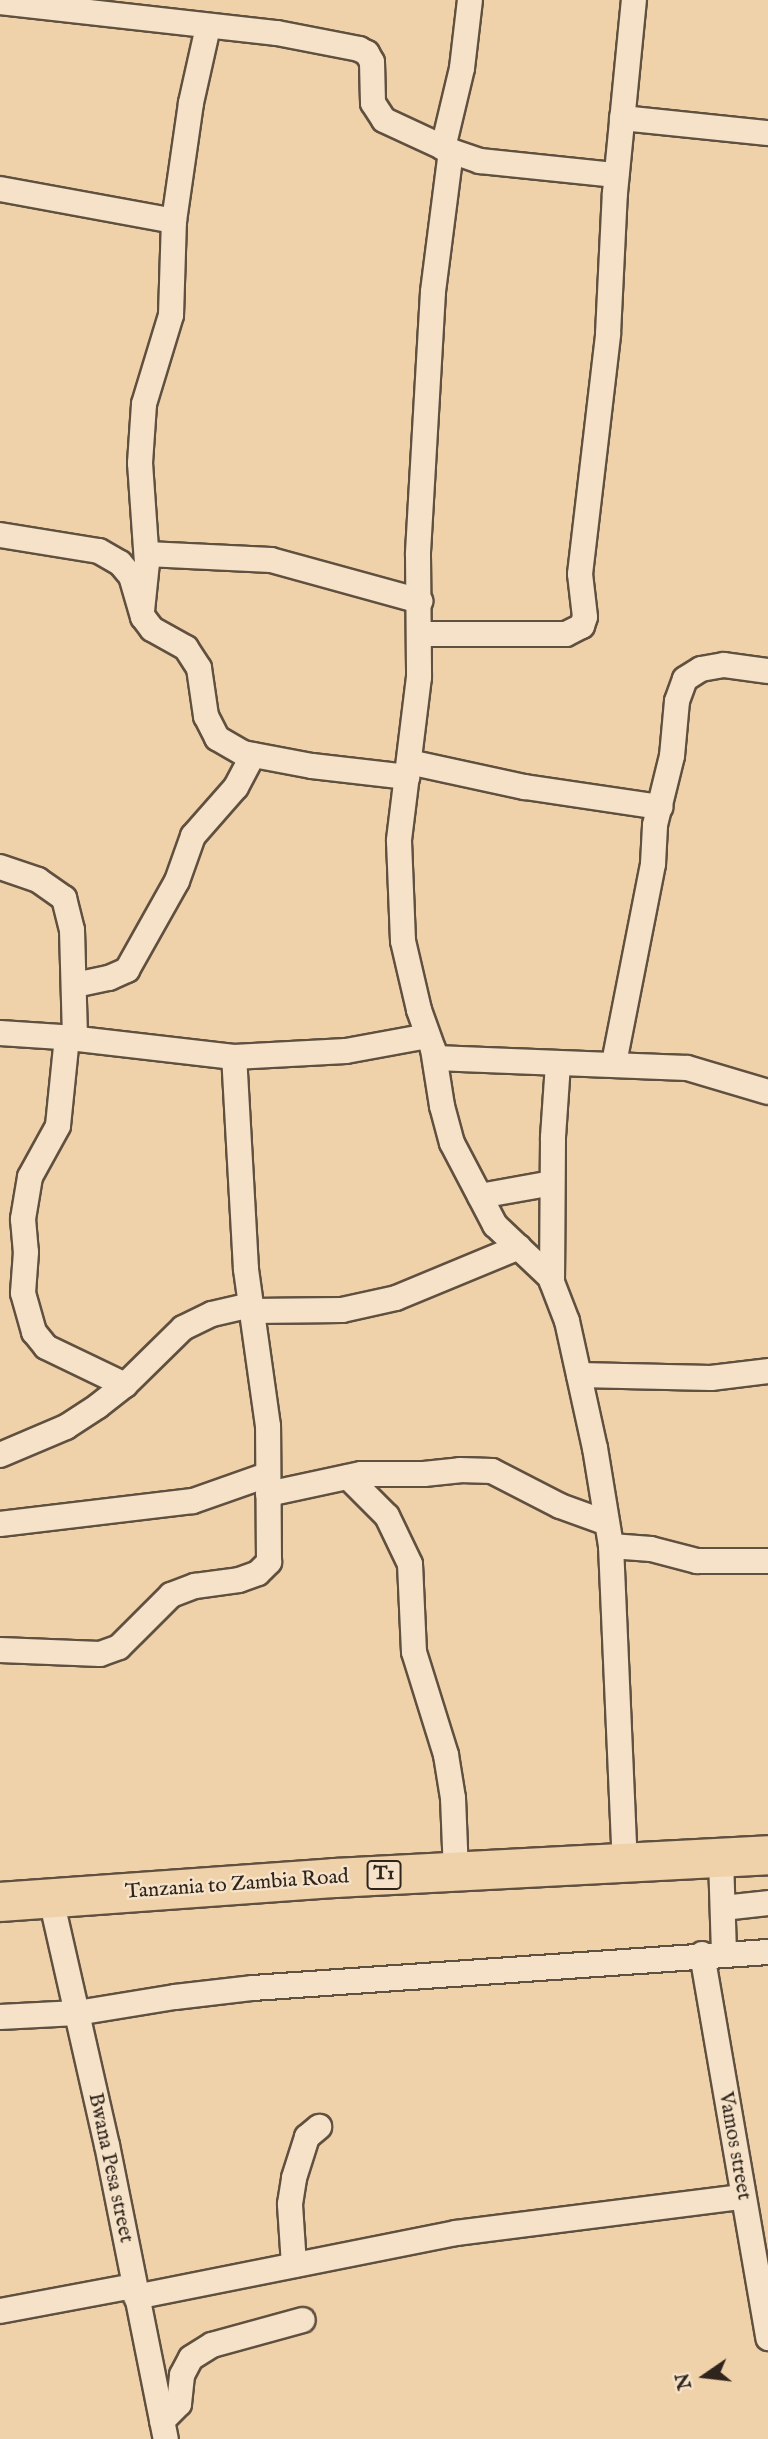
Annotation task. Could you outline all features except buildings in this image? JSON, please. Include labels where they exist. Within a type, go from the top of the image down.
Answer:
[{"type":"highway","name":"Tanzania to Zambia Road","points":[[0,1902],[768,1855]]},
{"type":"street","points":[[470,0],[462,68],[447,149],[433,292],[418,555],[418,691],[398,841],[402,928],[452,1143],[495,1225],[552,1282],[568,1321],[609,1535],[625,1863]]},
{"type":"street","points":[[420,634],[566,634],[582,626],[585,617],[580,574],[608,334],[616,175],[634,0]]},
{"type":"street","points":[[0,2],[278,33],[359,48],[367,53],[372,62],[373,103],[379,117],[447,149],[480,160],[616,175]]},
{"type":"street","points":[[142,611],[147,554],[141,429],[144,404],[170,315],[174,221],[191,103],[208,27]]},
{"type":"street","points":[[622,118],[768,132]]},
{"type":"street","points":[[0,189],[174,221]]},
{"type":"street","points":[[0,535],[99,551],[120,562],[131,576],[142,611],[152,629],[186,648],[199,668],[206,716],[217,738],[243,753],[408,769],[661,807]]},
{"type":"street","points":[[147,554],[271,560],[420,601]]},
{"type":"street","points":[[614,1063],[653,864],[655,825],[672,756],[677,701],[685,680],[701,669],[724,665],[768,671]]},
{"type":"street","points":[[75,985],[109,978],[127,970],[140,953],[153,920],[177,881],[193,836],[236,787],[253,755]]},
{"type":"street","points":[[0,867],[38,880],[64,898],[72,930],[75,985],[71,1038],[58,1126],[30,1177],[23,1219],[26,1252],[23,1293],[34,1332],[46,1347],[125,1385]]},
{"type":"street","points":[[0,1033],[71,1038],[234,1057],[431,1047],[558,1063],[614,1063],[687,1068],[768,1092]]},
{"type":"street","points":[[0,1650],[100,1654],[119,1647],[171,1595],[195,1586],[239,1580],[258,1573],[269,1562],[268,1426],[246,1269],[234,1057]]},
{"type":"street","points":[[552,1282],[552,1184],[558,1063]]},
{"type":"street","points":[[480,1196],[552,1184]]},
{"type":"street","points":[[0,1455],[66,1427],[125,1385],[183,1328],[212,1314],[252,1308],[342,1310],[396,1298],[519,1247]]},
{"type":"street","points":[[579,1375],[711,1378],[768,1371]]},
{"type":"street","points":[[0,1524],[193,1501],[268,1484],[460,1469],[492,1471],[609,1535],[651,1549],[697,1561],[768,1561]]},
{"type":"street","points":[[348,1476],[387,1516],[410,1564],[414,1652],[446,1755],[453,1798],[456,1872]]},
{"type":"street","name":"Vamos street","points":[[721,1858],[723,1908],[713,1954],[743,2197],[763,2292],[768,2337]]},
{"type":"street","name":"Bwana Pesa street","points":[[51,1899],[107,2145],[164,2430]]},
{"type":"street","points":[[723,1908],[768,1903]]},
{"type":"street","points":[[0,2017],[76,2013],[175,1997],[253,1989],[768,1952]]},
{"type":"street","points":[[294,2265],[290,2204],[294,2178],[307,2137],[319,2127]]},
{"type":"street","points":[[0,2311],[294,2265],[456,2233],[743,2197]]},
{"type":"street","points":[[164,2430],[179,2404],[182,2375],[191,2357],[212,2345],[303,2320]]}]
